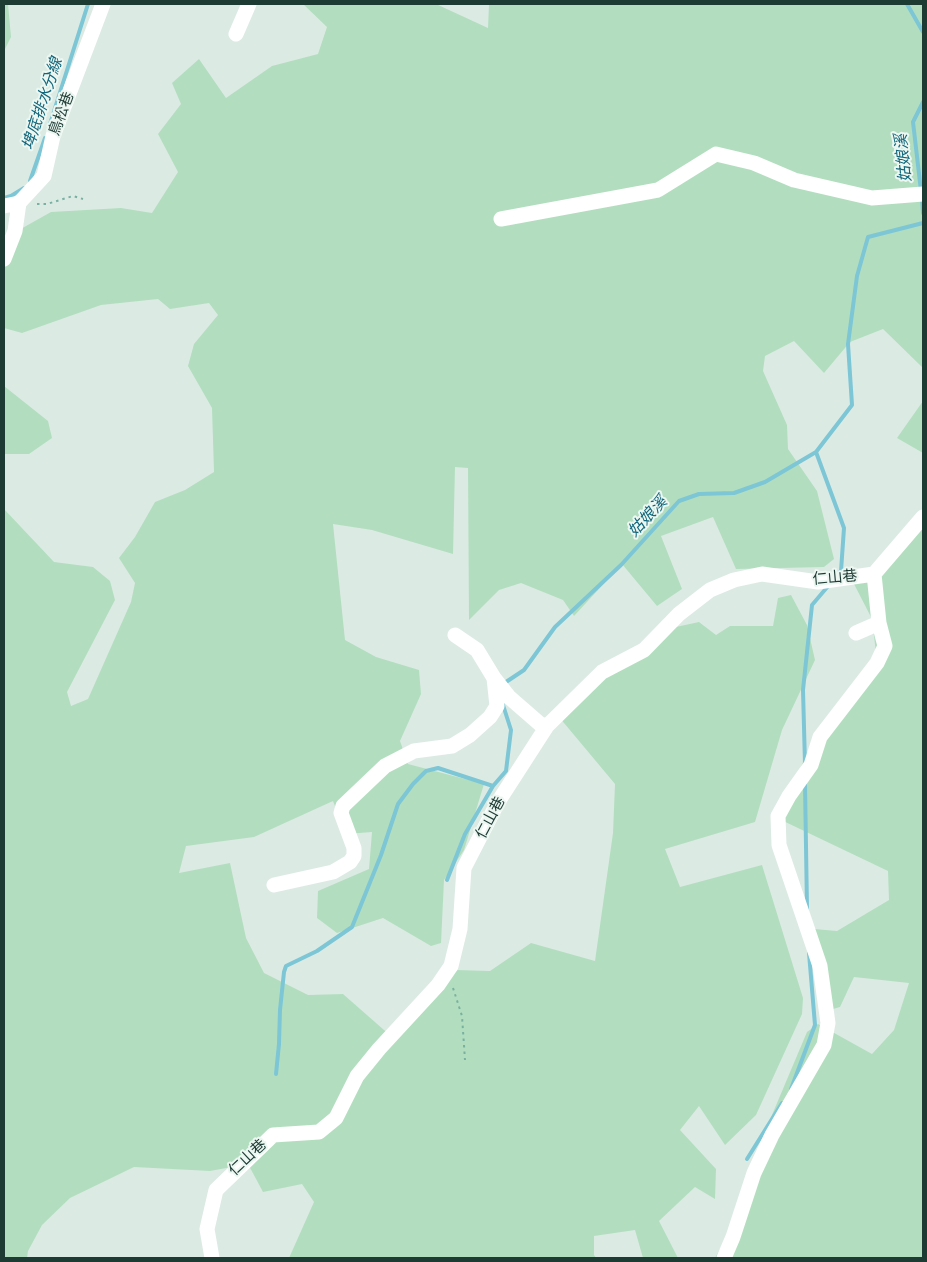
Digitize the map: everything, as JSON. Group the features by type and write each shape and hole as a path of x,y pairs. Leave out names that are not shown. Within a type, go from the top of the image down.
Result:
{"lane":[{"name":"鳥松巷","path":"19,203 44,176 53,136 103,4"},
{"path":"236,34 249,4"},
{"path":"501,219 658,190 716,154 754,163 794,180 872,198 918,195"},
{"path":"4,206 19,203 15,231 4,259"},
{"name":"仁山巷","path":"212,1258 207,1229 216,1190 273,1135 319,1132 336,1118 357,1076 448,972 460,928 464,868 498,802 548,726 602,672 644,650 680,614 710,590 734,580 762,574 818,582 874,574 923,517"},
{"path":"724,1258 754,1173 772,1135 824,1045 828,1023 820,966 779,845 778,816 789,796 811,765 820,737 877,663 885,646 879,623 874,574"},
{"path":"856,633 879,623"},
{"path":"455,635 477,650 494,678 510,697 540,724 548,726"},
{"path":"274,885 334,872 350,862 354,856 354,848 341,813 343,806 385,766 414,751 452,746 470,735 490,717 497,706 494,678"}],"path":[{"path":"19,203 48,204 73,196 83,199"},
{"path":"448,972 462,1016 465,1060"}],"green space":[{"path":"4,4 8,4 11,37 4,51"},
{"path":"303,4 436,4 488,28 489,4 922,4 923,368 883,329 850,342 824,373 794,341 765,356 763,371 787,425 788,449 817,491 834,559 824,567 736,569 713,517 661,536 682,589 657,606 622,564 574,616 563,600 521,583 499,590 469,620 468,468 455,467 453,554 372,530 333,524 345,640 376,657 419,670 421,694 400,741 408,764 484,784 464,850 444,880 441,943 431,946 383,918 337,933 317,918 318,891 369,869 372,832 346,834 333,801 254,837 186,846 179,873 230,863 246,938 264,973 308,995 343,994 392,1037 456,970 490,971 531,943 595,961 613,833 615,784 559,717 662,630 699,622 716,635 730,626 773,626 778,598 791,595 807,625 815,660 782,730 755,822 665,849 680,887 762,865 803,998 802,1014 756,1115 725,1145 699,1106 680,1130 716,1169 715,1199 695,1187 659,1221 678,1258 643,1258 635,1230 594,1236 594,1255 596,1258 289,1258 314,1202 302,1184 263,1192 248,1164 210,1171 134,1167 70,1198 42,1225 28,1251 27,1258 4,1258 4,509 54,562 93,567 110,581 115,600 67,692 71,706 88,699 131,602 135,583 119,558 135,537 155,502 185,490 214,472 212,408 188,366 194,344 218,315 209,303 170,309 158,299 101,305 22,333 4,328 4,257 10,235 51,212 121,208 152,213 178,172 158,134 181,104 172,83 199,59 226,98 272,66 318,54 327,27"},
{"path":"4,386 48,421 52,438 29,454 4,454"},
{"path":"923,401 923,453 897,438"},
{"path":"923,509 923,1258 715,1258 733,1225 769,1122 807,1032 818,1024 872,1054 894,1030 909,983 854,977 840,1007 826,1011 803,928 837,931 889,900 888,871 777,818 816,734 876,653 872,619 854,584 898,543"}],"waterway":[{"name":"埤底排水分線","path":"49,127 88,4"},
{"name":"姑娘溪","path":"907,4 923,32"},
{"name":"姑娘溪","path":"921,191 913,122 923,102"},
{"name":"埤底排水分線","path":"30,181 45,138"},
{"name":"埤底排水分線","path":"4,198 24,188"},
{"name":"姑娘溪","path":"922,198 923,213"},
{"name":"姑娘溪","path":"503,684 524,670 555,627 621,565 679,501 699,494 734,493 765,482 816,452 852,405 848,344 857,276 868,237 923,223"},
{"path":"816,452 844,528 841,571 838,574"},
{"path":"805,764 803,690 812,605 829,585"},
{"name":"姑娘溪","path":"447,880 465,834 493,786 506,771 511,730 503,705"},
{"path":"276,1074 280,1010 286,966 317,951 352,927 381,855 398,804 413,784 426,771 438,768 493,786"},
{"path":"805,783 807,909"},
{"path":"791,1089 815,1025 809,953"},
{"path":"747,1159 782,1103"}]}
